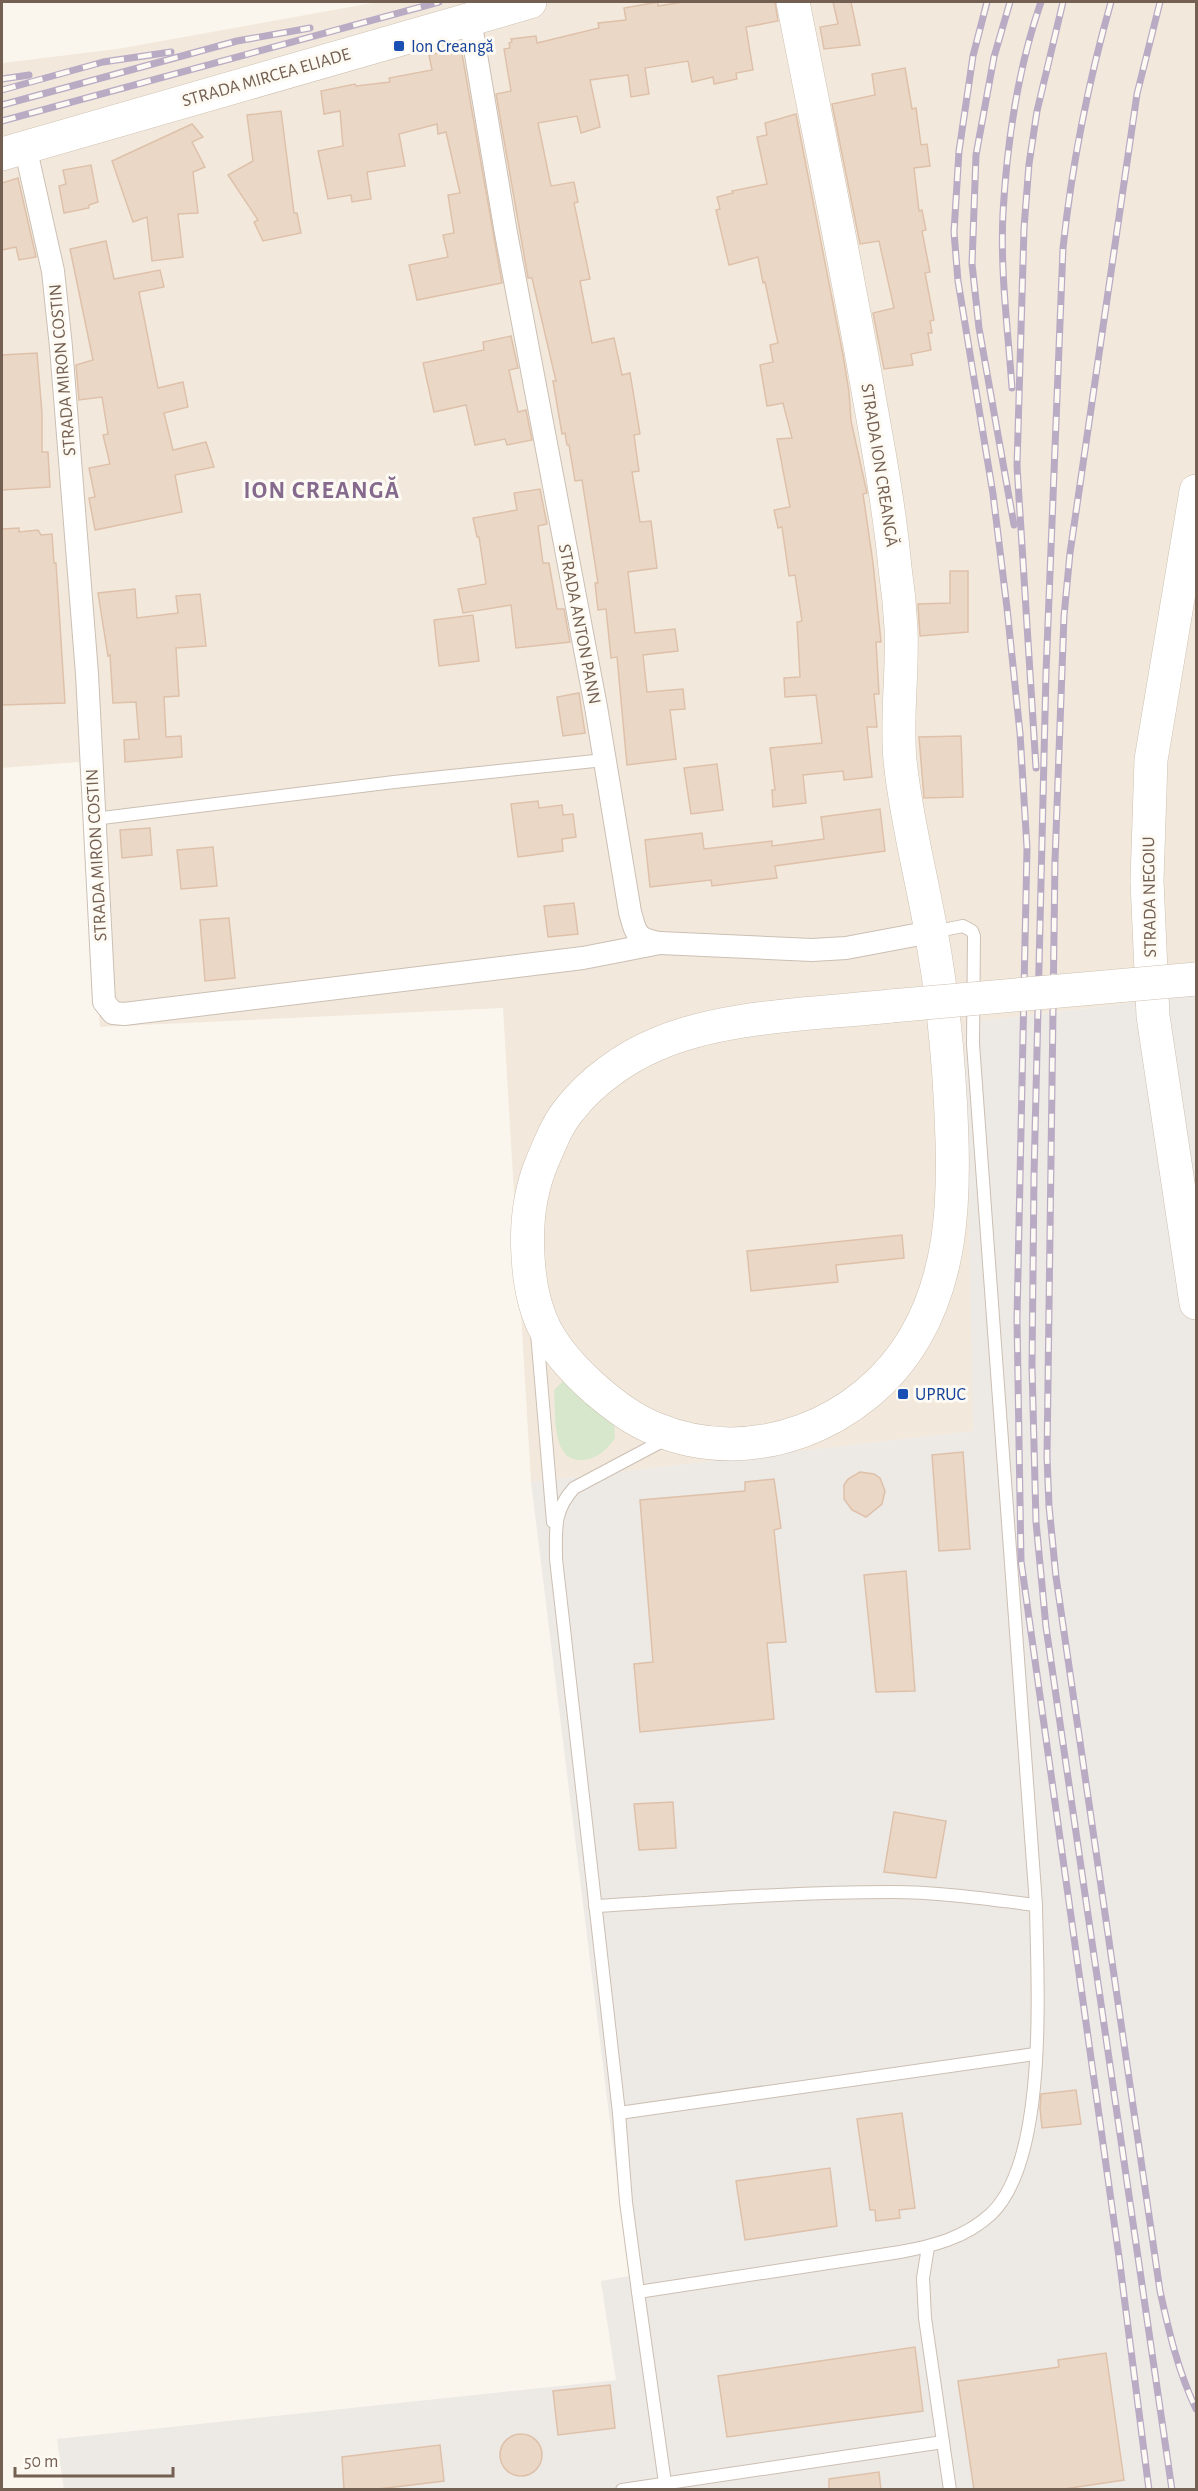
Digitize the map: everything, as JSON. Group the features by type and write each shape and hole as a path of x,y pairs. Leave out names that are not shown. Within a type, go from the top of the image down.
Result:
{"main road":[{"name":"STRADA MIRCEA ELIADE","path":"14,150 530,2"},
{"name":"STRADA ION CREANGĂ","path":"535,1312 562,1355 594,1388 629,1416 673,1436 710,1443 738,1443 791,1437 815,1427 851,1406 879,1384 899,1361 915,1337 939,1280 947,1251 952,1209 951,1118 947,1048 931,932 908,817 900,754 901,628 895,564 883,476 854,306 793,2"},
{"name":"STRADA NEGOIU","path":"1197,491 1152,750 1147,881 1154,1016 1197,1303"},
{"path":"535,1312 530,1292 527,1238 529,1213 538,1171 556,1129 569,1109 609,1071 655,1045 716,1026 891,1006 1197,979"}],"street":[{"name":"STRADA ANTON PANN","path":"470,19 508,245 636,933 644,940 660,943 812,950 846,948 931,932"},
{"name":"STRADA MIRON COSTIN","path":"14,150 53,271 87,674 104,1002 113,1013 124,1014 583,958 660,943"}],"lane":[{"path":"94,819 394,782 604,760"},
{"path":"638,2292 928,2247 970,2230 991,2214 1004,2196 1018,2167 1026,2140 1034,2096 1036,1905 1026,1741 973,1044 974,936 972,931 963,926 931,932"},
{"path":"535,1312 556,1559 619,2113 627,2202 666,2487"},
{"path":"556,1559 556,1522 564,1500 574,1488 673,1436"},
{"path":"595,1906 804,1894 892,1892 951,1895 1036,1905"},
{"path":"619,2113 1035,2054"},
{"path":"928,2247 923,2278 925,2319 950,2490"},
{"path":"622,2490 666,2487 943,2442"}],"shaded area":[{"path":"378,2 1196,2 1196,995 965,1023 974,1431 531,1482 503,1008 100,1027 79,762 2,768 2,63 117,49"},
{"path":"1196,995 1196,2489 64,2490 57,2439 616,2380 601,2281 629,2276 531,1482 973,1431 965,1023"}],"green space":[{"path":"562,1382 567,1383 614,1421 615,1438 605,1450 592,1458 581,1460 571,1458 564,1453 560,1444 557,1434 554,1390"}],"building":[{"path":"658,2 658,6 683,2 775,2 778,21 746,27 753,70 736,73 737,79 714,84 713,77 692,82 688,61 645,68 649,94 631,97 628,75 590,80 600,127 581,133 577,116 538,123 551,186 574,182 578,202 574,203 590,279 580,281 592,343 614,338 622,375 630,373 640,434 634,435 639,471 632,472 640,522 651,521 657,568 628,572 635,633 675,629 678,651 643,655 647,692 683,689 685,709 670,710 676,759 627,765 617,657 611,658 606,609 598,610 595,583 598,583 582,480 575,481 569,445 567,445 565,433 562,434 553,381 556,381 532,278 528,278 496,94 511,91 504,49 510,48 511,39 536,36 537,43 599,28 598,23 626,20 624,8"},
{"path":"833,2 851,2 860,45 824,49 820,27 838,24"},
{"path":"461,48 502,283 417,300 409,265 448,257 443,235 454,233 448,195 460,193 446,132 438,134 437,124 399,134 405,166 367,172 371,199 352,202 351,195 328,199 318,151 343,146 340,111 324,114 321,91 355,84 356,86 390,82 389,78 432,70 429,55"},
{"path":"905,68 912,109 916,108 921,145 927,144 930,166 914,168 919,211 922,210 926,230 922,231 930,272 925,273 934,320 930,321 932,333 928,333 931,350 911,354 913,365 884,369 873,313 894,308 879,241 860,244 832,104 875,95 872,74"},
{"path":"281,111 294,213 297,213 301,233 263,241 254,222 258,220 228,175 253,161 247,115"},
{"path":"796,114 843,355 851,421 867,493 863,494 881,642 876,642 879,694 874,694 877,727 867,727 872,777 844,780 843,771 803,775 806,803 773,807 772,790 775,790 770,748 822,743 816,695 785,697 784,678 800,677 797,622 802,621 795,575 789,576 782,527 778,528 774,510 790,507 777,439 792,438 783,403 767,406 760,365 773,362 770,345 778,343 758,257 729,265 716,210 720,209 717,197 733,193 732,191 767,184 757,137 767,135 765,123"},
{"path":"192,124 203,137 192,142 205,167 193,172 198,213 178,214 183,257 152,261 147,217 133,222 112,161"},
{"path":"91,165 98,202 89,205 89,208 64,213 59,186 66,184 63,170"},
{"path":"18,178 36,257 19,260 16,247 2,250 2,183"},
{"path":"106,241 114,279 160,270 164,287 139,292 158,388 183,382 188,407 164,413 173,450 206,442 214,467 175,475 182,512 95,530 89,498 95,497 89,468 110,464 103,435 108,434 102,397 79,400 76,365 93,360 70,249"},
{"path":"511,336 518,368 509,370 518,412 526,410 532,440 507,445 505,439 475,445 466,405 434,412 423,363 484,350 483,342"},
{"path":"37,353 42,413 42,452 48,452 50,487 2,490 2,355"},
{"path":"540,489 547,524 538,526 543,563 549,563 557,609 564,609 570,642 516,648 511,605 463,613 458,589 486,584 479,537 477,537 473,518 517,510 514,493"},
{"path":"19,528 19,532 38,530 41,535 52,534 65,703 2,705 2,529"},
{"path":"950,571 968,571 968,632 920,636 918,604 950,603"},
{"path":"135,589 137,618 178,613 176,596 200,594 206,646 176,648 179,696 164,697 166,737 181,736 182,757 125,762 124,740 139,739 136,702 113,703 110,655 108,656 98,593"},
{"path":"473,615 479,661 439,666 434,620"},
{"path":"579,693 585,733 563,736 557,697"},
{"path":"961,736 963,797 924,798 919,737"},
{"path":"717,764 723,810 691,814 684,768"},
{"path":"538,801 539,808 562,805 563,815 573,814 576,837 562,839 563,851 518,857 511,804"},
{"path":"880,809 885,851 775,866 777,878 712,886 711,880 650,887 645,840 702,833 704,849 772,841 772,846 824,839 821,817"},
{"path":"150,828 152,855 122,858 120,830"},
{"path":"213,847 217,886 181,889 177,850"},
{"path":"574,903 578,934 548,937 544,906"},
{"path":"229,918 235,978 205,981 200,920"},
{"path":"902,1235 904,1258 836,1265 838,1282 751,1291 747,1251"},
{"path":"963,1452 970,1549 939,1551 932,1455"},
{"path":"860,1472 874,1474 880,1478 885,1491 882,1504 866,1517 852,1510 844,1499 844,1485 848,1479"},
{"path":"774,1479 781,1528 774,1530 786,1642 767,1643 774,1719 640,1732 634,1664 653,1662 640,1500 745,1491 745,1482"},
{"path":"906,1571 915,1691 876,1692 864,1575"},
{"path":"673,1802 676,1848 639,1850 634,1804"},
{"path":"894,1812 946,1821 936,1878 884,1872"},
{"path":"1076,2090 1081,2124 1042,2128 1041,2094"},
{"path":"902,2113 915,2208 899,2210 900,2218 876,2221 875,2210 870,2210 857,2119"},
{"path":"830,2168 837,2226 745,2240 736,2181"},
{"path":"915,2347 923,2411 727,2437 718,2376"},
{"path":"1106,2353 1124,2480 1057,2490 974,2490 958,2381 1059,2367 1058,2360"},
{"path":"610,2385 615,2428 558,2435 553,2391"},
{"path":"521,2434 536,2440 542,2455 536,2470 521,2476 506,2470 500,2455 506,2440"},
{"path":"440,2445 444,2481 370,2490 344,2490 342,2457"},
{"path":"879,2472 881,2490 829,2490 829,2479"}],"railway":[{"path":"2,121 439,2"},
{"path":"987,2 973,56 959,151 954,232 958,281 993,494 1007,608 1020,733 1027,848 1017,1319 1021,1561 1119,2257 1149,2490"},
{"path":"1010,2 994,57 976,155 972,264 979,328 1014,525"},
{"path":"1012,388 1005,300 1003,213 1015,106 1026,53 1041,2"},
{"path":"1036,768 1017,466 1024,228 1029,164 1037,111 1063,2"},
{"path":"1111,2 1082,124 1063,248 1046,673 1034,1176 1032,1367 1036,1522 1046,1627 1172,2490"},
{"path":"1160,2 1137,94 1070,553 1064,616 1055,861 1047,1457 1056,1577 1160,2291 1179,2366 1196,2409"},
{"path":"2,105 237,41 310,28"},
{"path":"2,90 103,62 171,52"},
{"path":"2,79 29,75"}],"place":[{"name":"Ion Creangă","path":"399,46"},
{"name":"UPRUC","path":"903,1394"}],"district":[{"name":"ION CREANGĂ","path":"322,490"}]}
